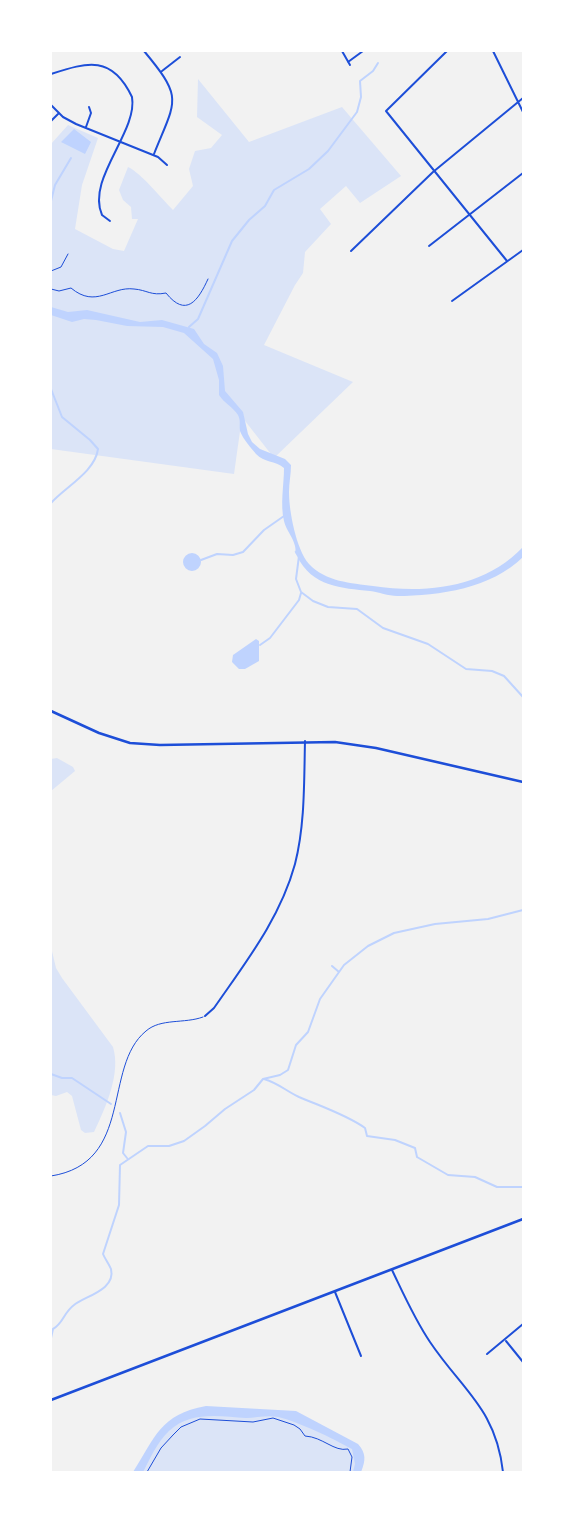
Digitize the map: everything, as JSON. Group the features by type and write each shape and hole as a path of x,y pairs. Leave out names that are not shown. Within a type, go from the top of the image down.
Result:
{"street":[{"path":"144,51 171,87 173,103 154,155"},
{"path":"342,51 349,63 363,51"},
{"path":"447,51 386,111 507,261"},
{"path":"493,51 523,112"},
{"path":"161,72 180,57"},
{"path":"51,74 86,63 99,64 114,72 129,92 133,103 98,196 102,215 110,221"},
{"path":"351,251 435,169 523,98"},
{"path":"51,105 58,113 85,128 154,155 167,164"},
{"path":"85,128 91,113 89,107"},
{"path":"51,121 58,113"},
{"path":"429,246 523,173"},
{"path":"452,302 523,250"},
{"path":"51,711 109,737 137,744 305,741 367,746 523,782"},
{"path":"205,1016 214,1009 268,929 293,872 302,819 305,741"},
{"path":"51,1400 523,1219"},
{"path":"392,1269 425,1334 488,1417 503,1472"},
{"path":"335,1292 361,1356"},
{"path":"487,1354 523,1324"},
{"path":"505,1339 523,1362"}],"lane":[{"path":"51,1176 72,1171 96,1150 111,1123 128,1056 140,1036 158,1024 189,1022 205,1016"}],"path":[{"path":"51,271 61,267 68,254"},
{"path":"51,289 59,291 71,288 80,295 94,298 132,288 151,295 166,293 173,302 184,306 194,301 208,279"},
{"path":"147,1472 166,1441 181,1427 194,1421 216,1419 253,1422 273,1418 294,1425 305,1436 318,1437 337,1449 348,1449 352,1457 350,1472"}],"shaded area":[{"path":"198,79 249,142 342,107 401,176 360,203 346,186 320,209 331,224 305,252 303,273 264,345 353,382 274,458 242,417 234,474 51,449 51,144 68,125 98,138 82,185 75,229 113,249 124,251 138,219 132,219 131,207 123,200 119,190 128,167 145,180 173,210 193,186 189,169 195,151 211,148 222,135 197,117"},
{"path":"57,758 75,771 51,791 51,759"},
{"path":"51,947 56,968 62,978 113,1047 114,1079 94,1132 85,1133 81,1130 72,1096 67,1092 51,1095"},
{"path":"185,1415 293,1416 352,1445 361,1455 357,1472 140,1472 152,1447"}],"water":[{"path":"74,129 91,142 85,154 61,142"},
{"path":"51,307 68,312 87,310 140,322 162,320 194,329 204,344 217,353 223,366 225,391 243,412 252,442 260,449 285,459 291,465 289,500 297,540 309,564 323,575 339,581 373,586 433,588 453,585 491,572 523,547 523,557 510,568 481,583 447,592 413,596 394,596 339,587 319,580 303,566 285,524 282,508 284,468 259,457 245,440 240,431 238,415 219,395 219,380 213,359 184,333 163,327 127,326 96,320 72,322 51,315"},
{"path":"192,553 198,556 201,562 198,568 192,571 186,568 183,562 186,556"},
{"path":"256,639 259,641 259,661 245,669 239,669 232,662 233,655"},
{"path":"206,1406 296,1411 358,1444 364,1457 361,1472 353,1472 355,1464 352,1449 296,1423 274,1416 205,1416 186,1420 169,1431 143,1472 133,1472 168,1421"}],"waterway":[{"path":"189,327 198,319 232,241 265,206 274,190 309,169 328,151 357,112 361,97 360,81 373,71 378,63"},
{"path":"51,201 55,185 71,158"},
{"path":"51,389 62,417 98,449 86,472 51,503"},
{"path":"201,560 217,554 233,555 243,552 264,530 284,516"},
{"path":"299,556 296,579 301,592 313,601 328,607 357,609 383,628 428,644 466,669 492,671 504,676 523,697"},
{"path":"260,645 270,638 299,600 301,593"},
{"path":"51,1338 53,1329 71,1308 99,1292 109,1282 111,1269 103,1254 119,1205 120,1165 148,1146 169,1146 184,1141 254,1090 263,1079 288,1070 296,1045 308,1032 320,999 344,965 368,946 394,933 435,924 488,919 523,910"},
{"path":"332,966 339,972"},
{"path":"51,1074 72,1078 111,1104"},
{"path":"264,1079 350,1119 365,1128 367,1136 395,1140 415,1148 417,1157 448,1175 475,1177 497,1187 523,1187"},
{"path":"120,1113 126,1132 123,1153 127,1158"}]}
